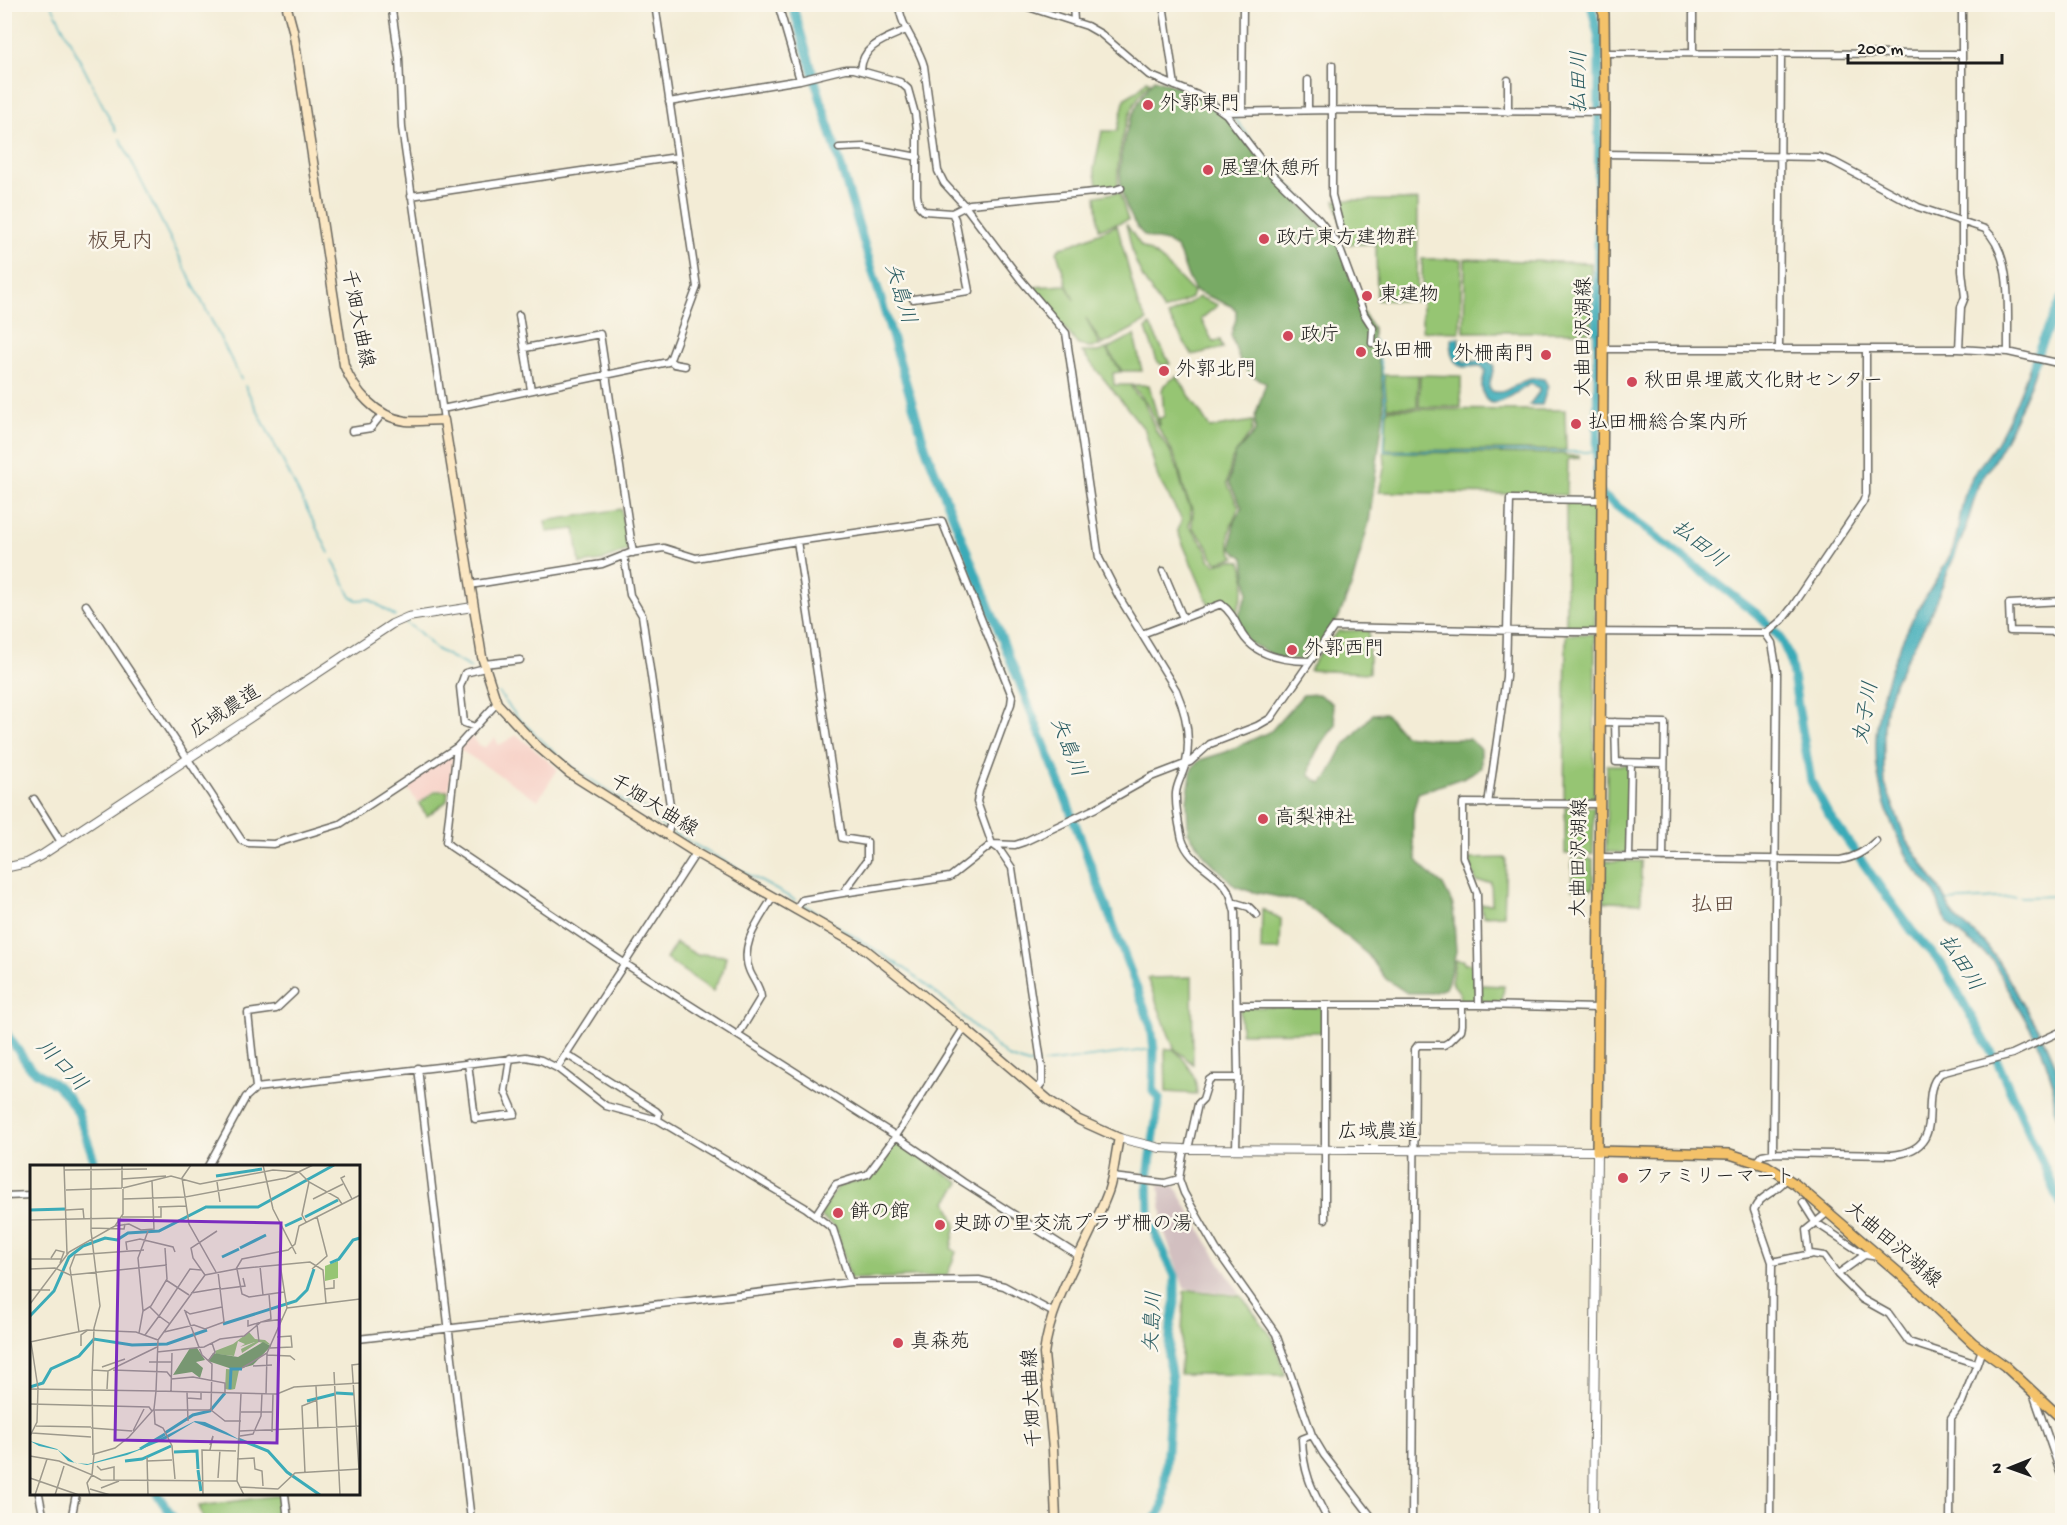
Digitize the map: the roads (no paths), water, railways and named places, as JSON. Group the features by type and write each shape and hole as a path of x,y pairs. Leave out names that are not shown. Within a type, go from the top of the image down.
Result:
{"main road":[{"name":"千畑大曲線","path":"286,4 293,30 344,365 356,390 383,413 406,421 444,420 482,667 496,703 536,745 569,773 696,853 865,949 1061,1110 1119,1138 1108,1192 1054,1313 1046,1341 1044,1354 1053,1449 1056,1521"},
{"name":"大曲田沢湖線","path":"1600,4 1604,14 1605,112 1597,1151 1730,1154 1757,1161 1786,1179 1817,1204 1868,1252 1879,1257 1982,1349 2032,1390 2062,1419"}],"street":[{"path":"391,4 399,58 402,128 444,420"},
{"path":"655,4 697,287 669,360"},
{"path":"778,4 800,80"},
{"path":"899,4 906,30 920,52 924,66 938,171 944,183 1066,333 1099,558 1182,703 1188,735 1186,763 1176,791 1176,806 1183,841 1194,860 1225,887 1235,912 1238,1078 1236,1148"},
{"path":"1019,4 1074,21 1101,34 1149,75 1202,98 1224,112 1271,173 1319,220 1338,244 1364,314 1373,328 1372,343"},
{"path":"1073,4 1074,21"},
{"path":"1163,4 1175,86"},
{"path":"1242,111 1243,4"},
{"path":"1693,4 1693,52"},
{"path":"1959,349 1961,306 1965,297 1962,272 1962,4"},
{"path":"861,70 869,48 906,30"},
{"path":"1605,53 1962,54"},
{"path":"1779,348 1781,53"},
{"path":"1332,65 1332,195 1344,241"},
{"path":"669,102 800,80 845,69 861,70 900,82 908,88 917,130 919,206 924,211 952,213 970,204 1121,188"},
{"path":"1308,80 1308,110"},
{"path":"1508,80 1508,112"},
{"path":"1224,112 1308,110 1605,112"},
{"path":"839,148 864,147 918,157"},
{"path":"1604,154 1780,156 1827,159 1918,207 1984,229 1992,235 2002,254 2006,276 2010,352"},
{"path":"411,196 677,157"},
{"path":"913,299 969,291 952,213"},
{"path":"519,315 531,390"},
{"path":"525,348 600,334 633,553"},
{"path":"1603,349 1959,349 2010,352 2061,363"},
{"path":"795,910 802,900 950,878 992,844 1020,844 1096,808 1151,777 1190,762 1210,744 1257,726 1271,718 1334,627 1766,633 1783,619 1793,606 1863,502 1866,494 1866,349"},
{"path":"442,408 669,360"},
{"path":"669,360 674,364 686,366"},
{"path":"352,431 371,428 383,413"},
{"path":"1488,804 1506,676 1510,499 1603,497"},
{"path":"470,585 602,564 624,555 664,548 696,558 942,521 1012,696 977,798 992,844 999,849 1012,868 1042,1068 1042,1083 1036,1090"},
{"path":"797,541 842,838 867,842 867,860 843,893"},
{"path":"624,555 630,595 642,615 672,819 667,835"},
{"path":"1163,570 1183,618"},
{"path":"2062,601 2009,604 2010,631 2062,632"},
{"path":"1142,634 1221,604 1232,615 1244,638 1260,652 1297,661 1310,661"},
{"path":"86,605 242,841 248,843 274,844 340,824 457,747 496,703"},
{"name":"広域農道","path":"4,868 27,863 61,842 392,624 408,617 473,607"},
{"path":"1766,633 1772,643 1777,672 1773,1153"},
{"path":"475,727 464,723 460,687 465,673 482,667 520,660"},
{"path":"1601,722 1665,723 1663,858"},
{"path":"1615,722 1616,762 1664,763"},
{"path":"457,747 446,842 450,846 624,963 896,1136 1079,1256"},
{"path":"1629,857 1631,763"},
{"path":"34,799 61,842"},
{"path":"1479,1005 1477,893 1463,857 1463,803 1600,804"},
{"path":"1599,857 1850,859 1865,851 1876,841"},
{"path":"557,1068 696,853"},
{"path":"738,1035 761,1001 760,989 748,967 749,939 773,897"},
{"path":"1232,902 1249,907 1257,915"},
{"path":"256,1088 248,1013 276,1009 294,992"},
{"path":"1237,1005 1479,1005 1598,1008"},
{"path":"1325,1005 1325,1219"},
{"path":"1412,1521 1415,1049 1418,1045 1444,1045 1449,1042 1461,1030 1462,1006"},
{"path":"815,1216 836,1184 868,1174 896,1136 964,1028"},
{"path":"1757,1161 1762,1155 1773,1153 1907,1154 1915,1149 1925,1137 1933,1083 1941,1073 2012,1054 2060,1033"},
{"path":"566,1054 656,1111 659,1114 658,1120"},
{"path":"209,1165 246,1097 256,1088 526,1056 557,1068 606,1106 658,1120 806,1208 833,1229 850,1282"},
{"path":"468,1063 475,1119 515,1114 506,1091 510,1058"},
{"path":"418,1068 471,1521"},
{"path":"1238,1078 1209,1080 1203,1099 1198,1104 1179,1179 1184,1193 1216,1249 1276,1334 1312,1435 1324,1455 1374,1521"},
{"name":"広域農道","path":"1119,1138 1160,1148 1186,1149 1597,1151"},
{"path":"1593,1521 1597,1151"},
{"path":"1112,1177 1165,1183 1179,1179"},
{"path":"1770,1521 1772,1262 1754,1210 1759,1200 1781,1187 1786,1179"},
{"path":"4,1196 30,1195"},
{"path":"1803,1203 1815,1222 1868,1252 1838,1274"},
{"path":"1807,1211 1817,1204"},
{"path":"1809,1255 1806,1230 1827,1213"},
{"path":"1831,1233 1840,1224"},
{"path":"1772,1262 1809,1255 1824,1256 1862,1299 1889,1314 1909,1342 1977,1364"},
{"path":"360,1339 850,1282 979,1280 1004,1286 1054,1313"},
{"path":"1950,1521 1951,1418 1962,1402 1982,1349"},
{"path":"2032,1390 2062,1477"},
{"path":"1312,1435 1302,1439 1305,1466 1308,1482 1328,1521"},
{"path":"39,1495 44,1521"},
{"path":"71,1521 76,1495"},
{"path":"285,1495 288,1521"}],"water":[{"path":"1459,337 1459,352 1463,361 1483,360 1494,366 1489,388 1492,391 1504,391 1535,378 1544,379 1548,386 1542,405 1529,405 1539,392 1539,388 1531,384 1496,403 1485,398 1482,384 1485,370 1481,366 1463,367 1453,359 1452,338"},
{"path":"2034,353 2041,355 2030,385 2006,439 1979,483 1966,528 1929,618 1895,681 1886,708 1884,764 1885,784 1906,839 1958,920 1983,941 1997,959 2047,1045 2056,1066 2062,1108 2062,1128 2054,1109 2053,1084 2041,1048 1992,960 1947,922 1933,890 1912,865 1896,833 1884,803 1878,774 1876,745 1878,716 1896,656 1910,624 1949,557 1969,482 1992,450 2007,423"}],"waterway":[{"path":"51,4 116,131"},
{"name":"矢島川","path":"792,4 926,449 1064,794 1151,1026 1154,1049 1153,1091 1159,1099 1148,1177 1149,1215 1175,1276 1175,1304 1168,1356 1172,1381 1163,1507 1155,1520"},
{"name":"払田川","path":"1591,4 1599,39 1597,491 1757,614 1780,637 1790,659 1811,781 1827,812 1883,891 1912,931 1941,963 1994,1057"},
{"path":"1230,113 1277,173 1325,221 1345,255"},
{"path":"120,139 241,379"},
{"name":"丸子川","path":"2034,365 2040,346 2062,299"},
{"path":"1375,340 1382,369 1386,408 1384,451 1598,452"},
{"path":"245,386 329,553"},
{"path":"333,560 351,597 357,600 369,599 395,616"},
{"path":"406,623 436,649 471,668"},
{"path":"478,672 482,675 489,694"},
{"path":"499,693 518,718 565,762 623,801 649,810 657,822 666,829"},
{"path":"673,833 795,900"},
{"path":"2020,897 2062,896"},
{"path":"1947,901 2015,897"},
{"path":"804,905 907,970 1008,1057 1028,1064 1038,1063"},
{"name":"川口川","path":"4,1030 30,1068 56,1085 67,1096 78,1113 96,1165"},
{"path":"1043,1063 1154,1049"},
{"name":"払田川","path":"1997,1061 2062,1206"},
{"name":"川口川","path":"158,1495 175,1520"}],"place":[{"name":"外郭東門","path":"1148,105"},
{"name":"展望休憩所","path":"1208,170"},
{"name":"政庁東方建物群","path":"1264,239"},
{"name":"東建物","path":"1367,296"},
{"name":"政庁","path":"1288,336"},
{"name":"払田柵","path":"1361,352"},
{"name":"外柵南門","path":"1546,355"},
{"name":"外郭北門","path":"1164,371"},
{"name":"秋田県埋蔵文化財センター","path":"1632,382"},
{"name":"払田柵総合案内所","path":"1576,424"},
{"name":"外郭西門","path":"1292,650"},
{"name":"高梨神社","path":"1263,819"},
{"name":"ファミリーマート","path":"1623,1178"},
{"name":"餅の館","path":"838,1213"},
{"name":"史跡の里交流プラザ柵の湯","path":"940,1225"},
{"name":"真森苑","path":"898,1343"}],"district":[{"name":"板見内","path":"120,243"},
{"name":"払田","path":"1713,907"}]}
